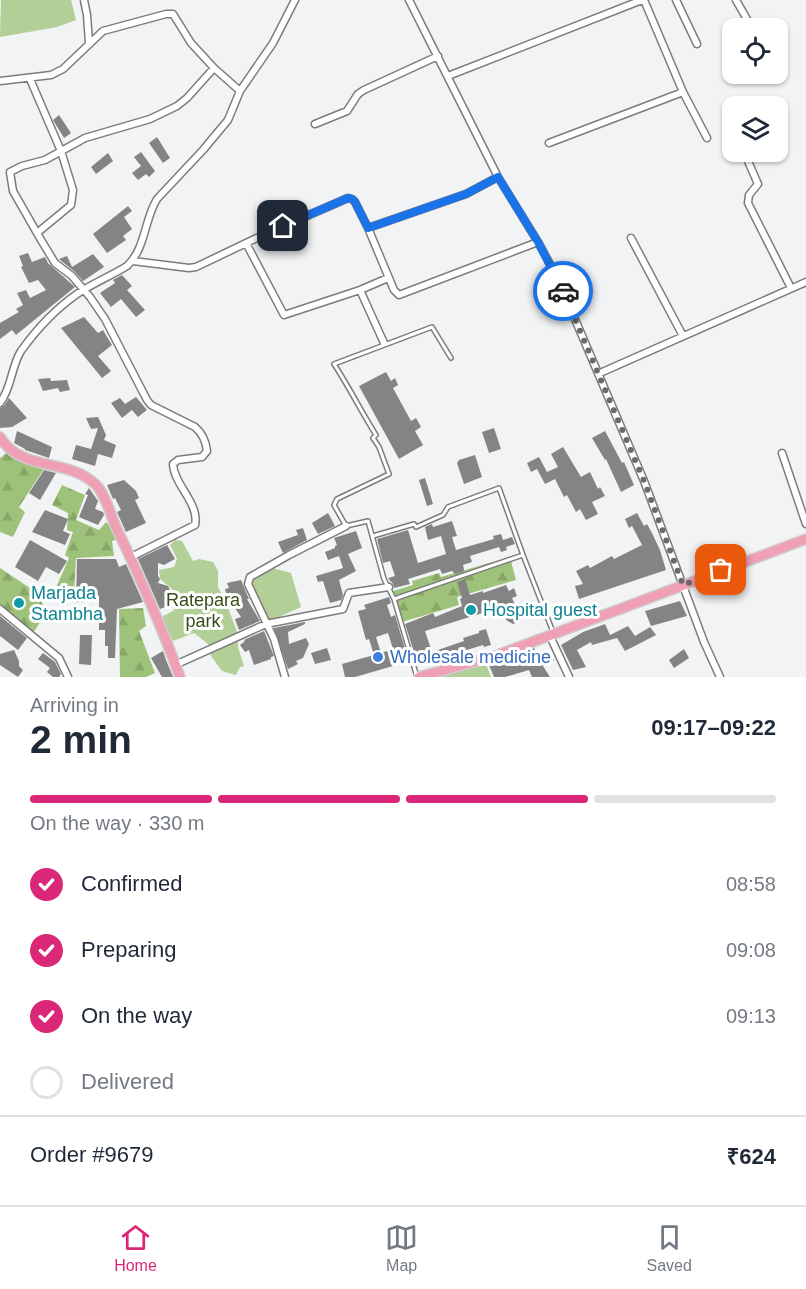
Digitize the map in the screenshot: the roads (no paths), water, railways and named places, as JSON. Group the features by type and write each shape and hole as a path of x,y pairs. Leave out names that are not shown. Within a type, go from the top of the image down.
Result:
{"main road":[{"path":"0,437 15,454 29,460 76,471 97,485 151,600 180,677"},
{"path":"418,677 495,656 806,539"}],"street":[{"path":"84,0 89,44"},
{"path":"0,403 7,391 14,365 22,350 56,312 85,290 133,261 146,234 157,199 228,120 240,91 273,43 295,0"},
{"path":"409,0 498,177 557,277 600,373 720,677"},
{"path":"448,76 643,0 683,92 707,138"},
{"path":"676,0 697,44"},
{"path":"736,0 746,18"},
{"path":"0,81 51,75 63,69 103,31 173,14 191,43 240,91"},
{"path":"315,124 347,111 358,94 364,90 438,56"},
{"path":"131,556 195,525 195,513 174,473 173,464 178,460 202,457 207,450 206,446 200,432 195,427 151,405 147,400 110,329 85,290 55,263 13,191 10,172 45,160 85,138 150,119 177,106 188,98 214,68"},
{"path":"30,79 61,151 73,190 71,205 37,233"},
{"path":"549,143 683,92"},
{"path":"748,162 758,184 749,195 748,203 791,288"},
{"path":"368,228 466,194 498,177"},
{"path":"133,261 189,268 348,198 355,202 396,293 404,295 467,268 538,242"},
{"path":"631,238 683,336"},
{"path":"246,243 284,315 360,290 388,278"},
{"path":"600,373 806,282"},
{"path":"360,290 384,344"},
{"path":"782,453 806,524"},
{"path":"285,677 274,639 248,584 250,577 346,526"},
{"path":"175,665 266,624 343,609 349,593 388,587"},
{"path":"0,609 60,658 68,677"},
{"path":"552,635 569,677"}],"lane":[{"path":"418,677 394,598 384,579 368,521 346,526 334,505 337,499 389,474 379,447 373,438 376,435 334,364 432,327 451,358"},
{"path":"373,536 414,524 416,527 443,515 448,507 499,488 552,635"},
{"path":"394,598 523,555"}],"place":[{"name":"Marjada Stambha","path":"19,603"},
{"name":"Hospital guest","path":"471,610"},
{"name":"Wholesale medicine","path":"378,657"}],"park label":[{"name":"Ratepara park","path":"203,610"}]}
